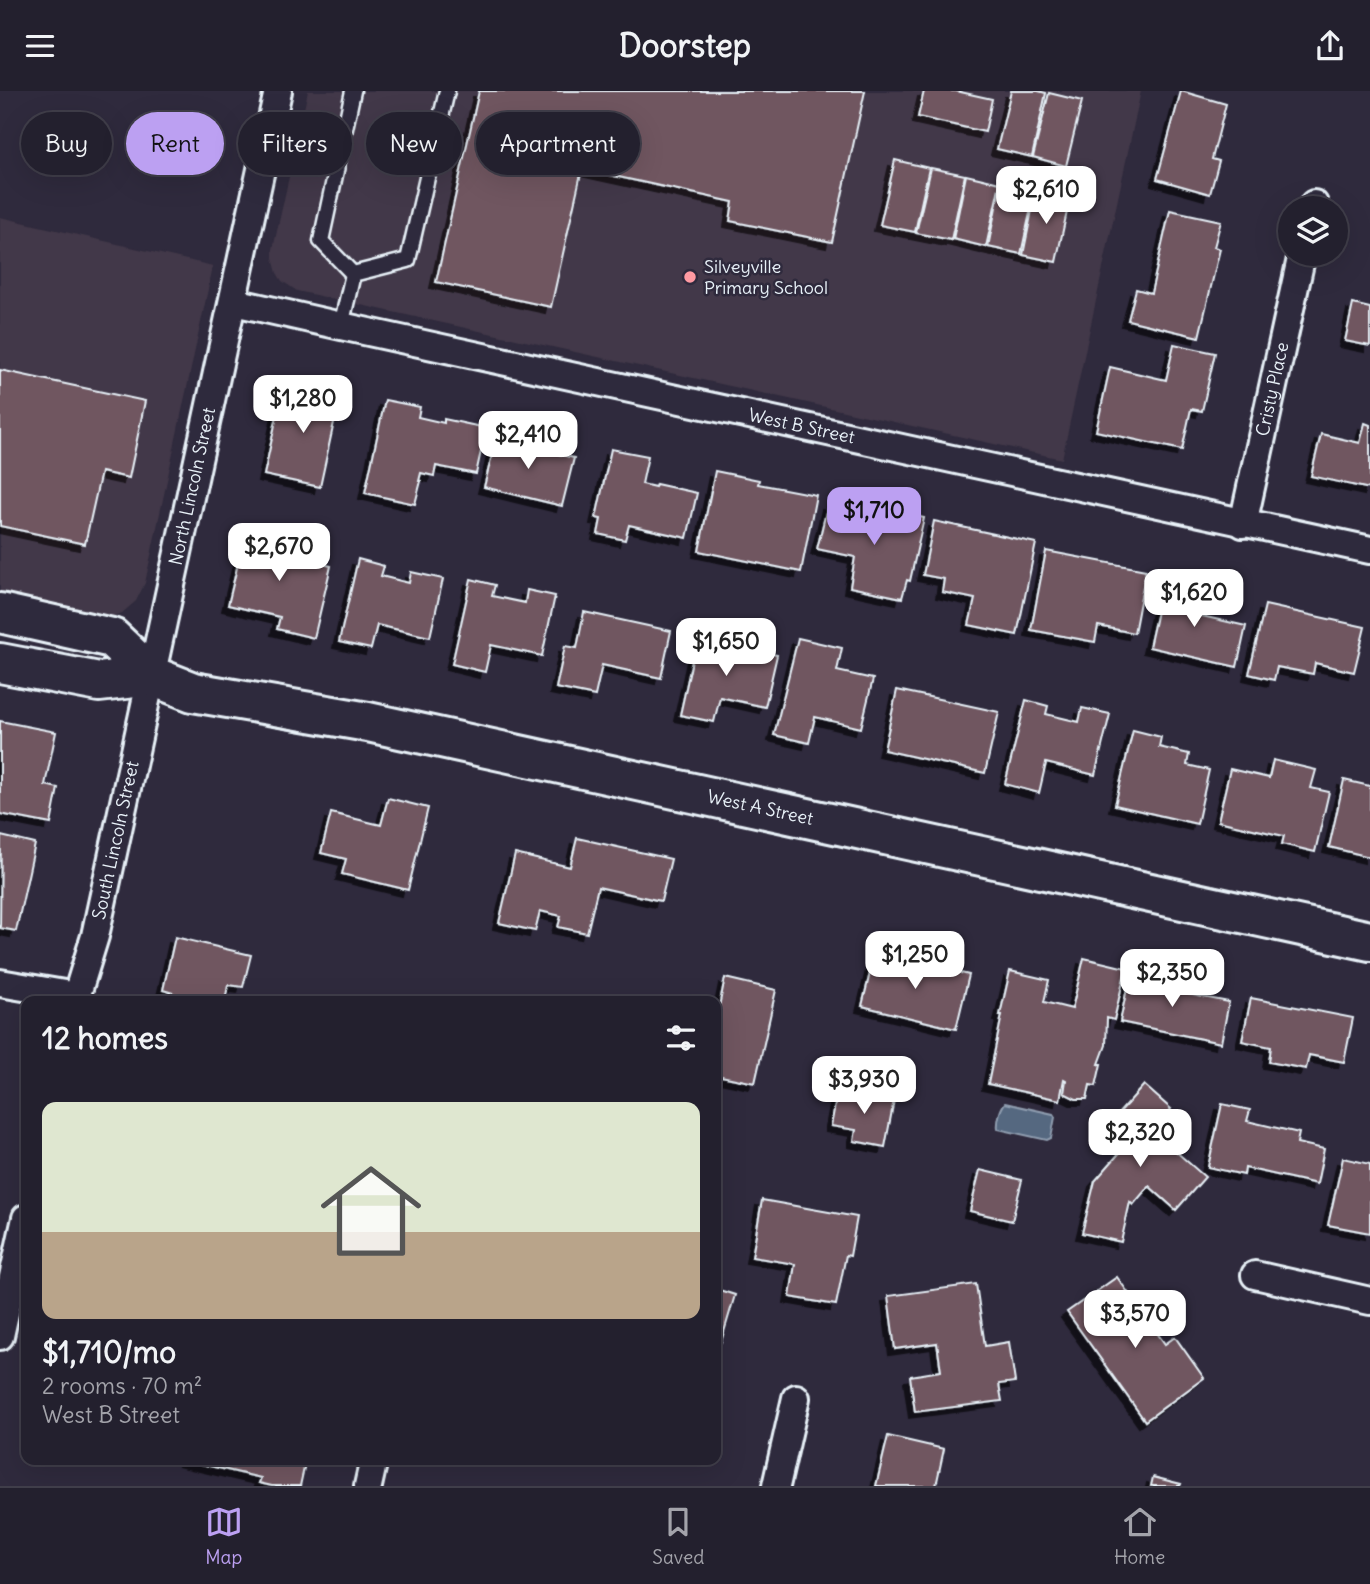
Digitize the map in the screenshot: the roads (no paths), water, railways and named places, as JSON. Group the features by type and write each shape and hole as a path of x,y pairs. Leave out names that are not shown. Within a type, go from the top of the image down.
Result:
{"main road":[{"name":"West A Street","path":"0,613 112,638 152,676 192,692 368,722 1370,941"},
{"name":"West A Street","path":"0,663 99,682 152,676"}],"street":[{"name":"North Lincoln Street","path":"152,676 278,91"},
{"name":"Cristy Place","path":"1243,524 1299,266"},
{"name":"West B Street","path":"234,302 1370,550"},
{"name":"South Lincoln Street","path":"76,996 95,936 152,676"},
{"path":"0,983 65,996"},
{"path":"0,1336 21,1242"},
{"path":"1255,1275 1370,1301"},
{"path":"776,1486 796,1398"},
{"path":"368,1486 373,1465"}],"lane":[{"path":"353,91 321,241 353,274"},
{"path":"353,274 408,260 447,91"},
{"path":"341,327 353,274"}],"water":[{"path":"1005,1103 1053,1114 1055,1117 1051,1138 1047,1140 998,1129 999,1115"}],"place":[{"name":"Silveyville Primary School","path":"690,277"}]}
